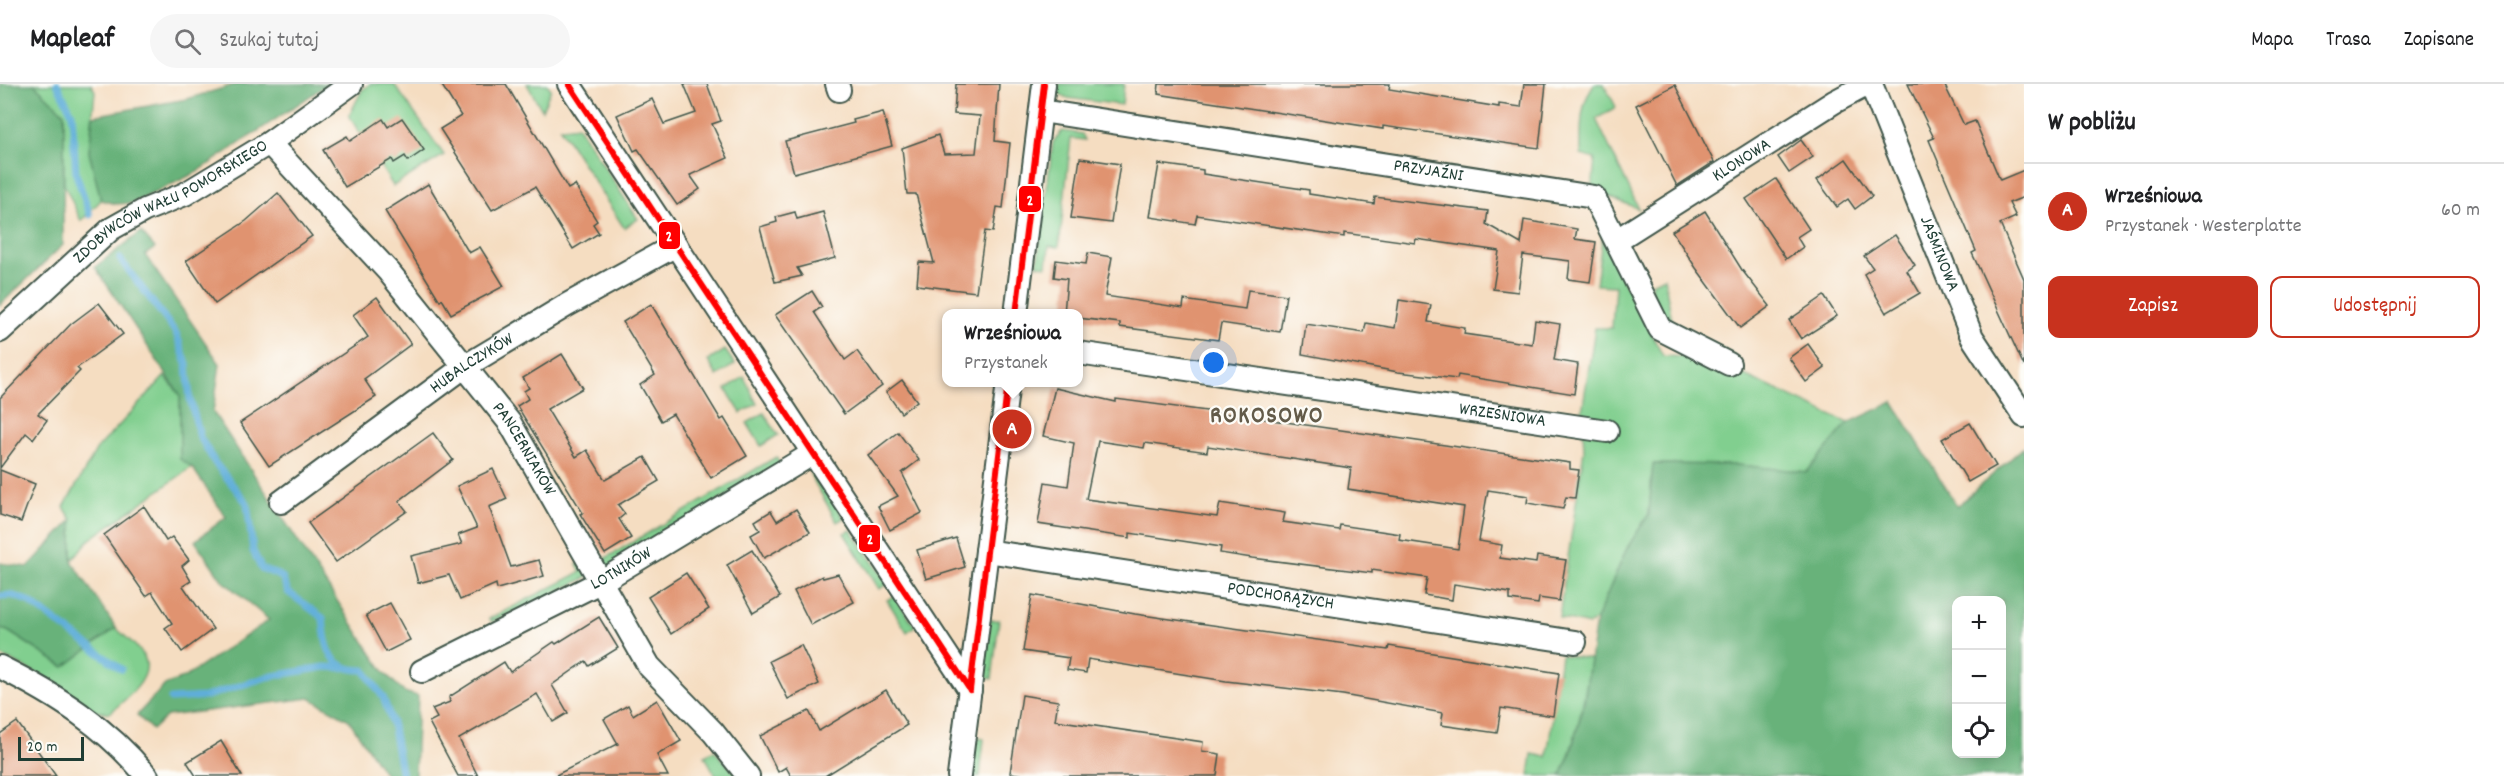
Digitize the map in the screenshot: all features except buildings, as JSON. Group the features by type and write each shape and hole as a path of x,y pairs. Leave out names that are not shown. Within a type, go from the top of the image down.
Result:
{"street":[{"name":"ZDOBYWCÓW WAŁU POMORSKIEGO","path":"0,331 111,229 146,210 185,194 269,144 351,84"},
{"path":"569,84 970,690"},
{"path":"1017,309 1044,84"},
{"name":"KLONOWA","path":"1617,240 1834,102 1870,84"},
{"name":"JAŚMINOWA","path":"1870,84 1972,337 2024,416"},
{"name":"PRZYJAŹNI","path":"1041,111 1594,197 1660,329 1729,364"},
{"name":"PANCERNIAKÓW","path":"269,144 389,272 510,423 650,666 713,732 748,776"},
{"name":"HUBALCZYKÓW","path":"281,502 464,367 567,305 676,245"},
{"name":"WRZEŚNIOWA","path":"1083,354 1607,430"},
{"path":"959,776 1007,387"},
{"name":"LOTNIKÓW","path":"422,671 602,581 812,454"},
{"name":"PODCHORĄŻYCH","path":"987,551 1575,642"},
{"path":"0,667 41,687 108,733 147,776"}],"green space":[{"path":"0,84 34,84 64,113 63,245 0,305"},
{"path":"34,84 91,84 95,91 89,152 101,200 81,221 64,184 64,113"},
{"path":"237,84 328,84 197,172 133,203 116,204 101,200 89,152 93,116 187,99"},
{"path":"370,84 394,84 444,155 393,186 349,116 362,90"},
{"path":"527,84 547,84 551,89 542,110"},
{"path":"1059,84 1124,84 1122,105 1067,98 1058,93"},
{"path":"1594,84 1604,84 1616,107 1596,119 1639,209 1592,190 1595,159 1581,155 1581,136 1583,109"},
{"path":"578,126 638,219 624,228 560,128"},
{"path":"1062,131 1082,134 1085,140 1071,138 1059,247 1049,246 1047,266 1037,265 1053,142"},
{"path":"141,232 155,248 145,255 220,364 213,412 384,672 404,692 418,696 415,776 386,776 349,720 310,698 167,716 152,730 137,715 165,685 185,677 269,620 222,580 195,541 226,517 192,467 180,459 180,395 95,267"},
{"path":"1602,239 1663,356 1689,357 1706,340 1737,357 1740,373 1848,423 1807,472 1738,465 1653,464 1649,514 1627,548 1596,620 1589,625 1559,618 1584,450 1582,412 1595,328 1612,328 1615,286 1596,285"},
{"path":"1664,277 1672,321 1699,336 1689,344 1657,310 1651,292 1651,283"},
{"path":"725,350 735,364 717,376 708,361"},
{"path":"165,376 180,395 180,458 192,467 89,540 72,561 72,520 64,507 97,449"},
{"path":"744,377 757,404 741,413 726,389"},
{"path":"1893,402 1957,506 2024,447 2024,776 1561,776 1571,752 1584,703 1596,620 1627,548 1649,514 1653,464 1738,465 1807,472 1848,423"},
{"path":"764,413 778,435 761,446 747,423"},
{"path":"776,457 780,464 610,566 603,564 604,559"},
{"path":"810,474 819,478 844,518 837,522"},
{"path":"72,520 72,561 116,628 64,667 8,631 0,629 0,563 28,567"},
{"path":"851,530 888,584 879,589 844,533"},
{"path":"583,563 588,577 492,622 489,619 581,572 577,564"},
{"path":"894,596 915,626 907,632 887,600"},
{"path":"990,620 999,620 992,679 984,673"},
{"path":"116,628 143,655 146,672 130,695 110,713 93,711 52,681 0,655 0,629 8,631 64,667"},
{"path":"1561,655 1590,659 1576,733 1561,776 1529,776 1532,754 1547,757"},
{"path":"979,738 984,739 980,776 972,776 975,742"},
{"path":"714,750 738,776 716,776 705,756"}],"waterway":[{"path":"57,84 72,113 76,174 90,215"},
{"path":"120,259 176,333 187,364 190,399 200,437 215,463 247,503 253,551 261,568 282,577 288,592 323,618 328,648 336,661 352,669 364,670 383,697 392,723 402,776"},
{"path":"0,596 11,595 28,601 121,669"},
{"path":"171,699 204,697 267,677 325,667 342,668"}],"transit line":[{"name":"2","path":"569,84 970,690"},
{"name":"2","path":"1017,309 1044,84"},
{"name":"2","path":"970,690 1007,387"}],"place":[{"name":"Wrześniowa","path":"1012,429"}],"district":[{"name":"ROKOSOWO","path":"1267,417"}]}
